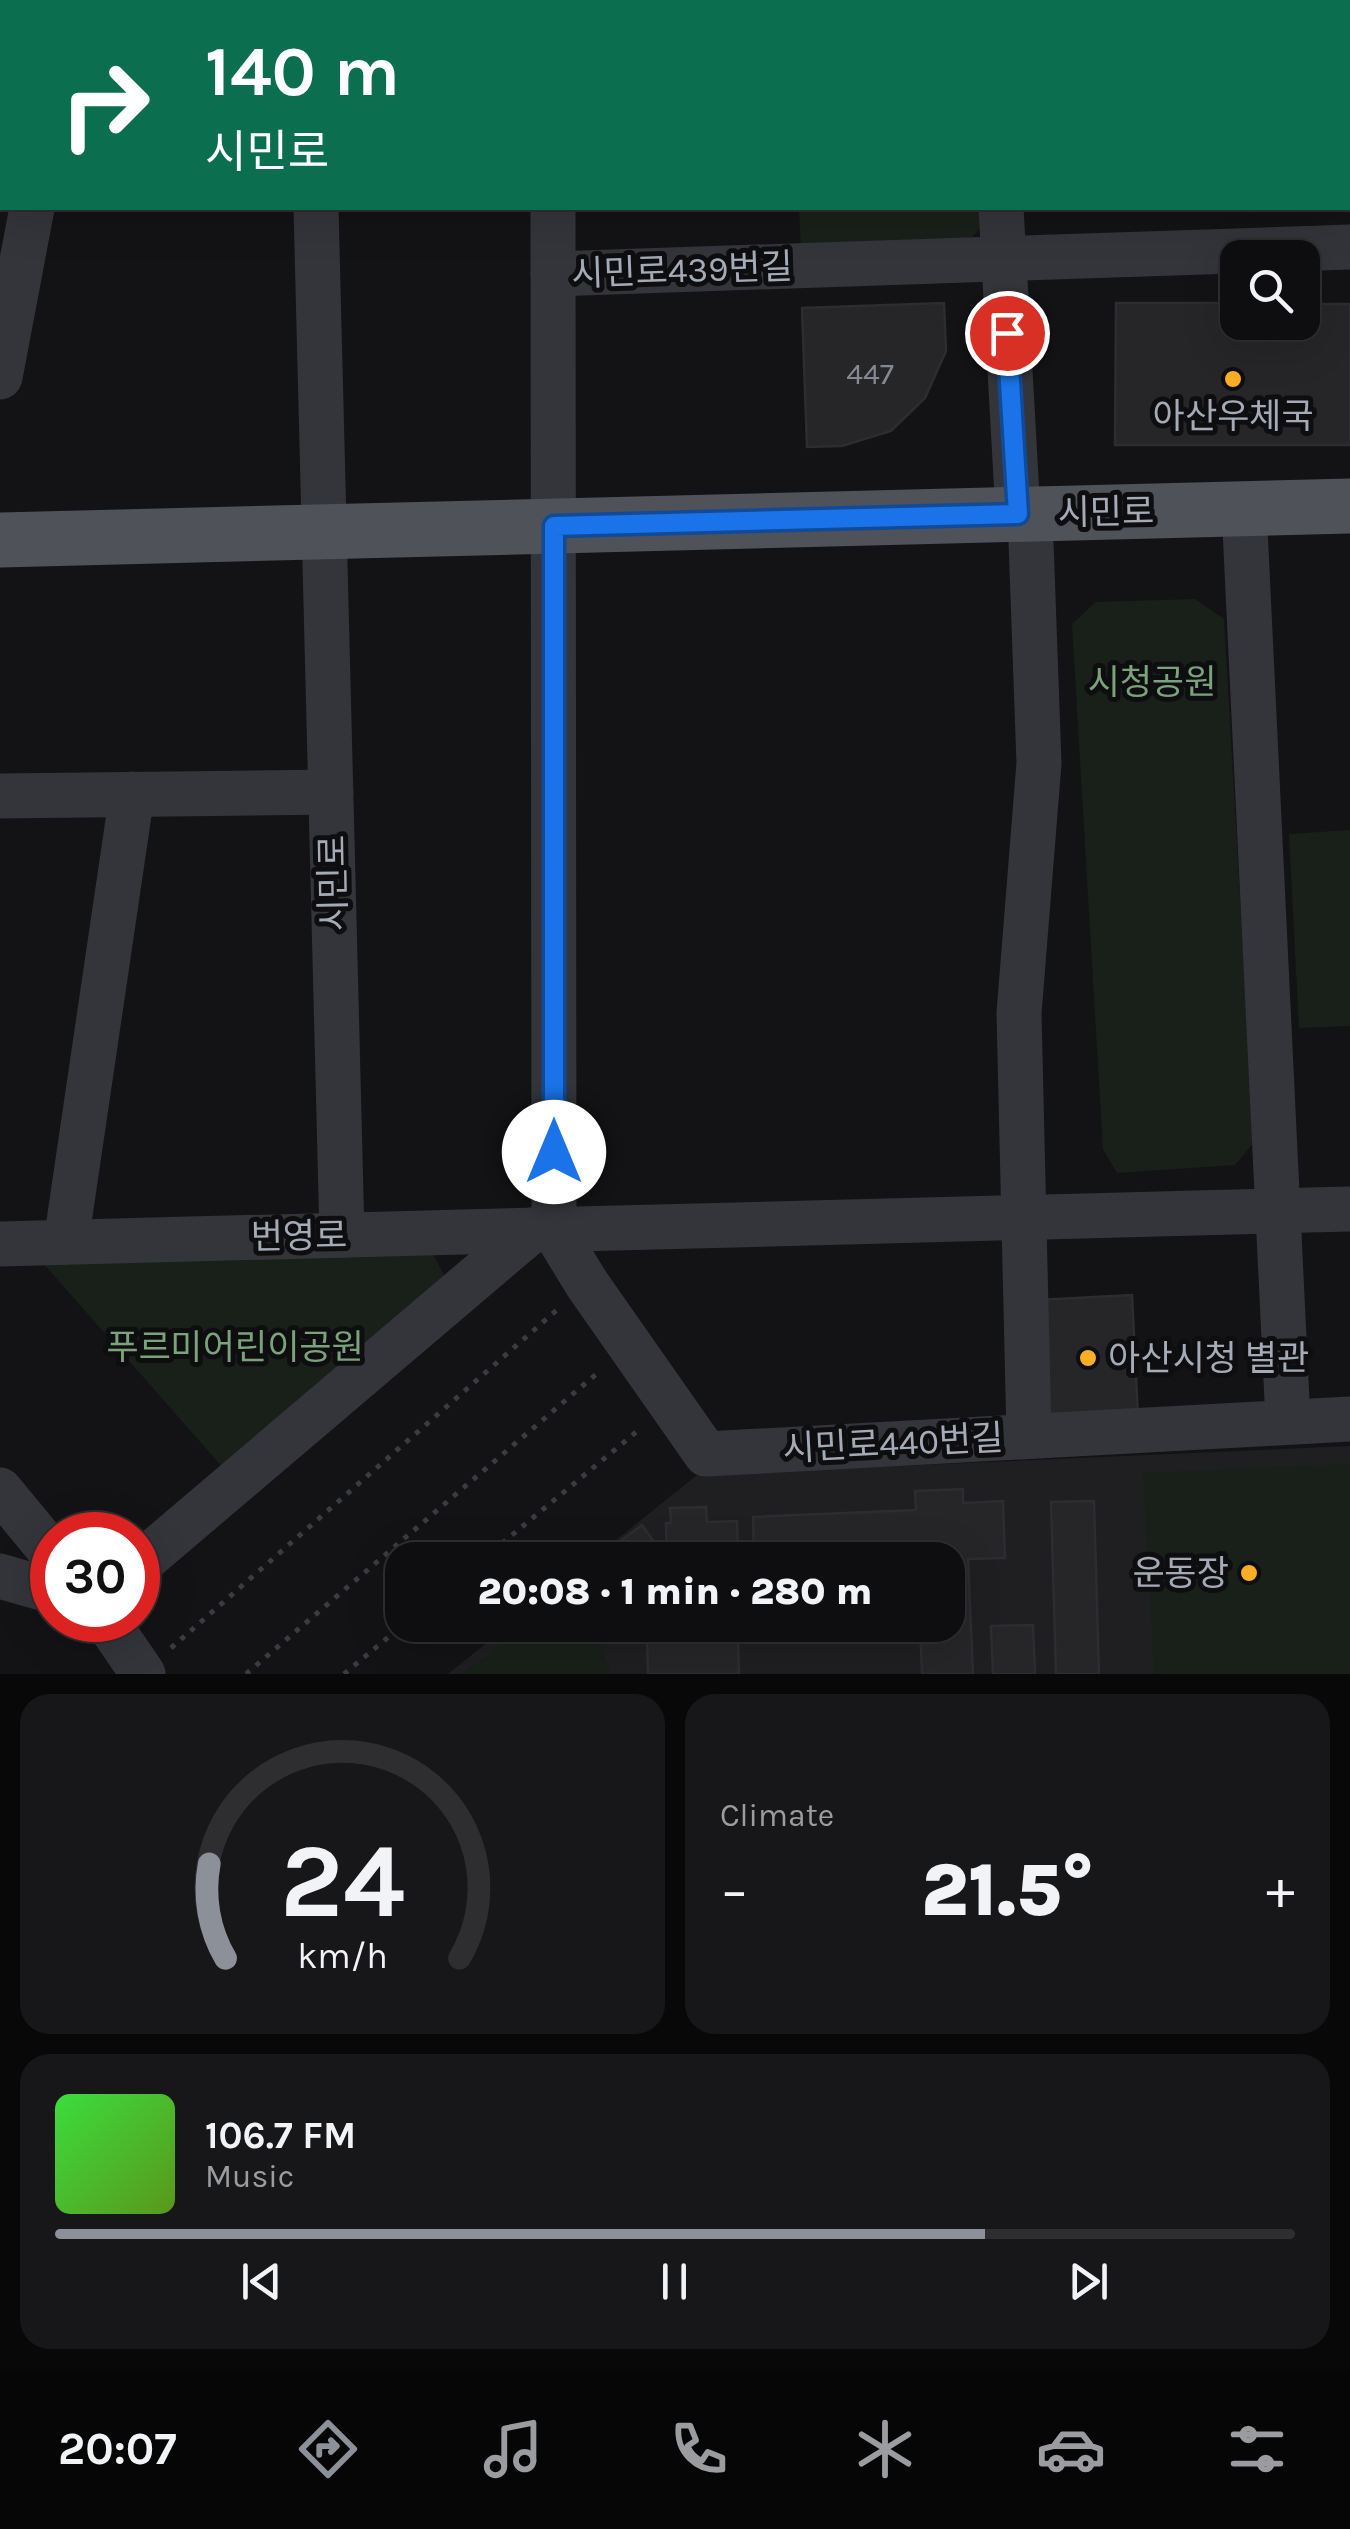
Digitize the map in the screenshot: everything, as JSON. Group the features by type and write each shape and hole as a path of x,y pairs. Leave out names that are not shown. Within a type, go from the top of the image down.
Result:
{"main road":[{"name":"시민로","path":"0,540 1350,506"}],"street":[{"path":"0,377 14,210"},
{"path":"316,210 323,532"},
{"path":"553,210 554,274"},
{"path":"1001,210 1039,763 1019,1013 1029,1435"},
{"name":"시민로439번길","path":"554,526 554,274 1350,247"},
{"path":"1244,508 1288,1421"},
{"path":"543,1230 554,526"},
{"name":"시민로","path":"323,532 342,1235"},
{"path":"0,796 331,792"},
{"path":"66,1242 132,794"},
{"path":"160,1547 543,1230 1350,1209"},
{"name":"번영로","path":"0,1244 543,1230"},
{"name":"시민로440번길","path":"543,1230 587,1284 706,1454 1350,1419"},
{"path":"0,1490 30,1526"},
{"path":"0,1576 30,1585"},
{"path":"121,1642 143,1673"}],"path":[{"path":"143,1673 587,1284"},
{"path":"246,1674 629,1345"},
{"path":"504,1542 670,1404"},
{"path":"344,1674 385,1640"}],"shaded area":[{"path":"1350,1446 1350,1674 448,1674 488,1642 965,1642 965,1542 613,1542 697,1475"}],"green space":[{"path":"799,210 980,210 980,229 963,246 801,252"},
{"name":"시청공원","path":"1195,599 1224,619 1254,1142 1235,1165 1117,1173 1103,1149 1072,624 1096,602"},
{"path":"1350,830 1350,1026 1299,1028 1289,834"},
{"name":"푸르미어린이공원","path":"432,1252 448,1283 225,1470 43,1263"},
{"name":"운동장","path":"1350,1464 1350,1674 1154,1674 1143,1473"},
{"path":"505,1642 599,1642 611,1674 461,1674"}],"building":[{"path":"944,303 946,351 925,398 891,431 842,446 807,447 802,308"},
{"path":"1116,303 1220,303 1220,340 1320,340 1320,304 1350,304 1350,445 1115,445"},
{"name":"아산시청 별관","path":"1132,1295 1138,1417 1044,1422 1038,1300"},
{"path":"963,1489 963,1503 1003,1501 1005,1558 968,1559 973,1674 922,1674 921,1642 965,1642 965,1542 754,1542 753,1517 916,1510 915,1491"},
{"path":"1094,1501 1099,1674 1056,1674 1051,1502"},
{"path":"706,1507 707,1522 737,1521 738,1542 667,1542 670,1508"},
{"path":"642,1525 654,1542 619,1542"},
{"path":"1033,1625 1035,1674 993,1674 991,1626"},
{"path":"647,1642 738,1642 739,1674 648,1674"}],"place":[{"name":"아산우체국","path":"1233,379"},
{"name":"아산시청 별관","path":"1088,1358"},
{"name":"운동장","path":"1249,1573"}],"route":[{"path":"554,1152 554,526 1018,514 1007,333"}]}
